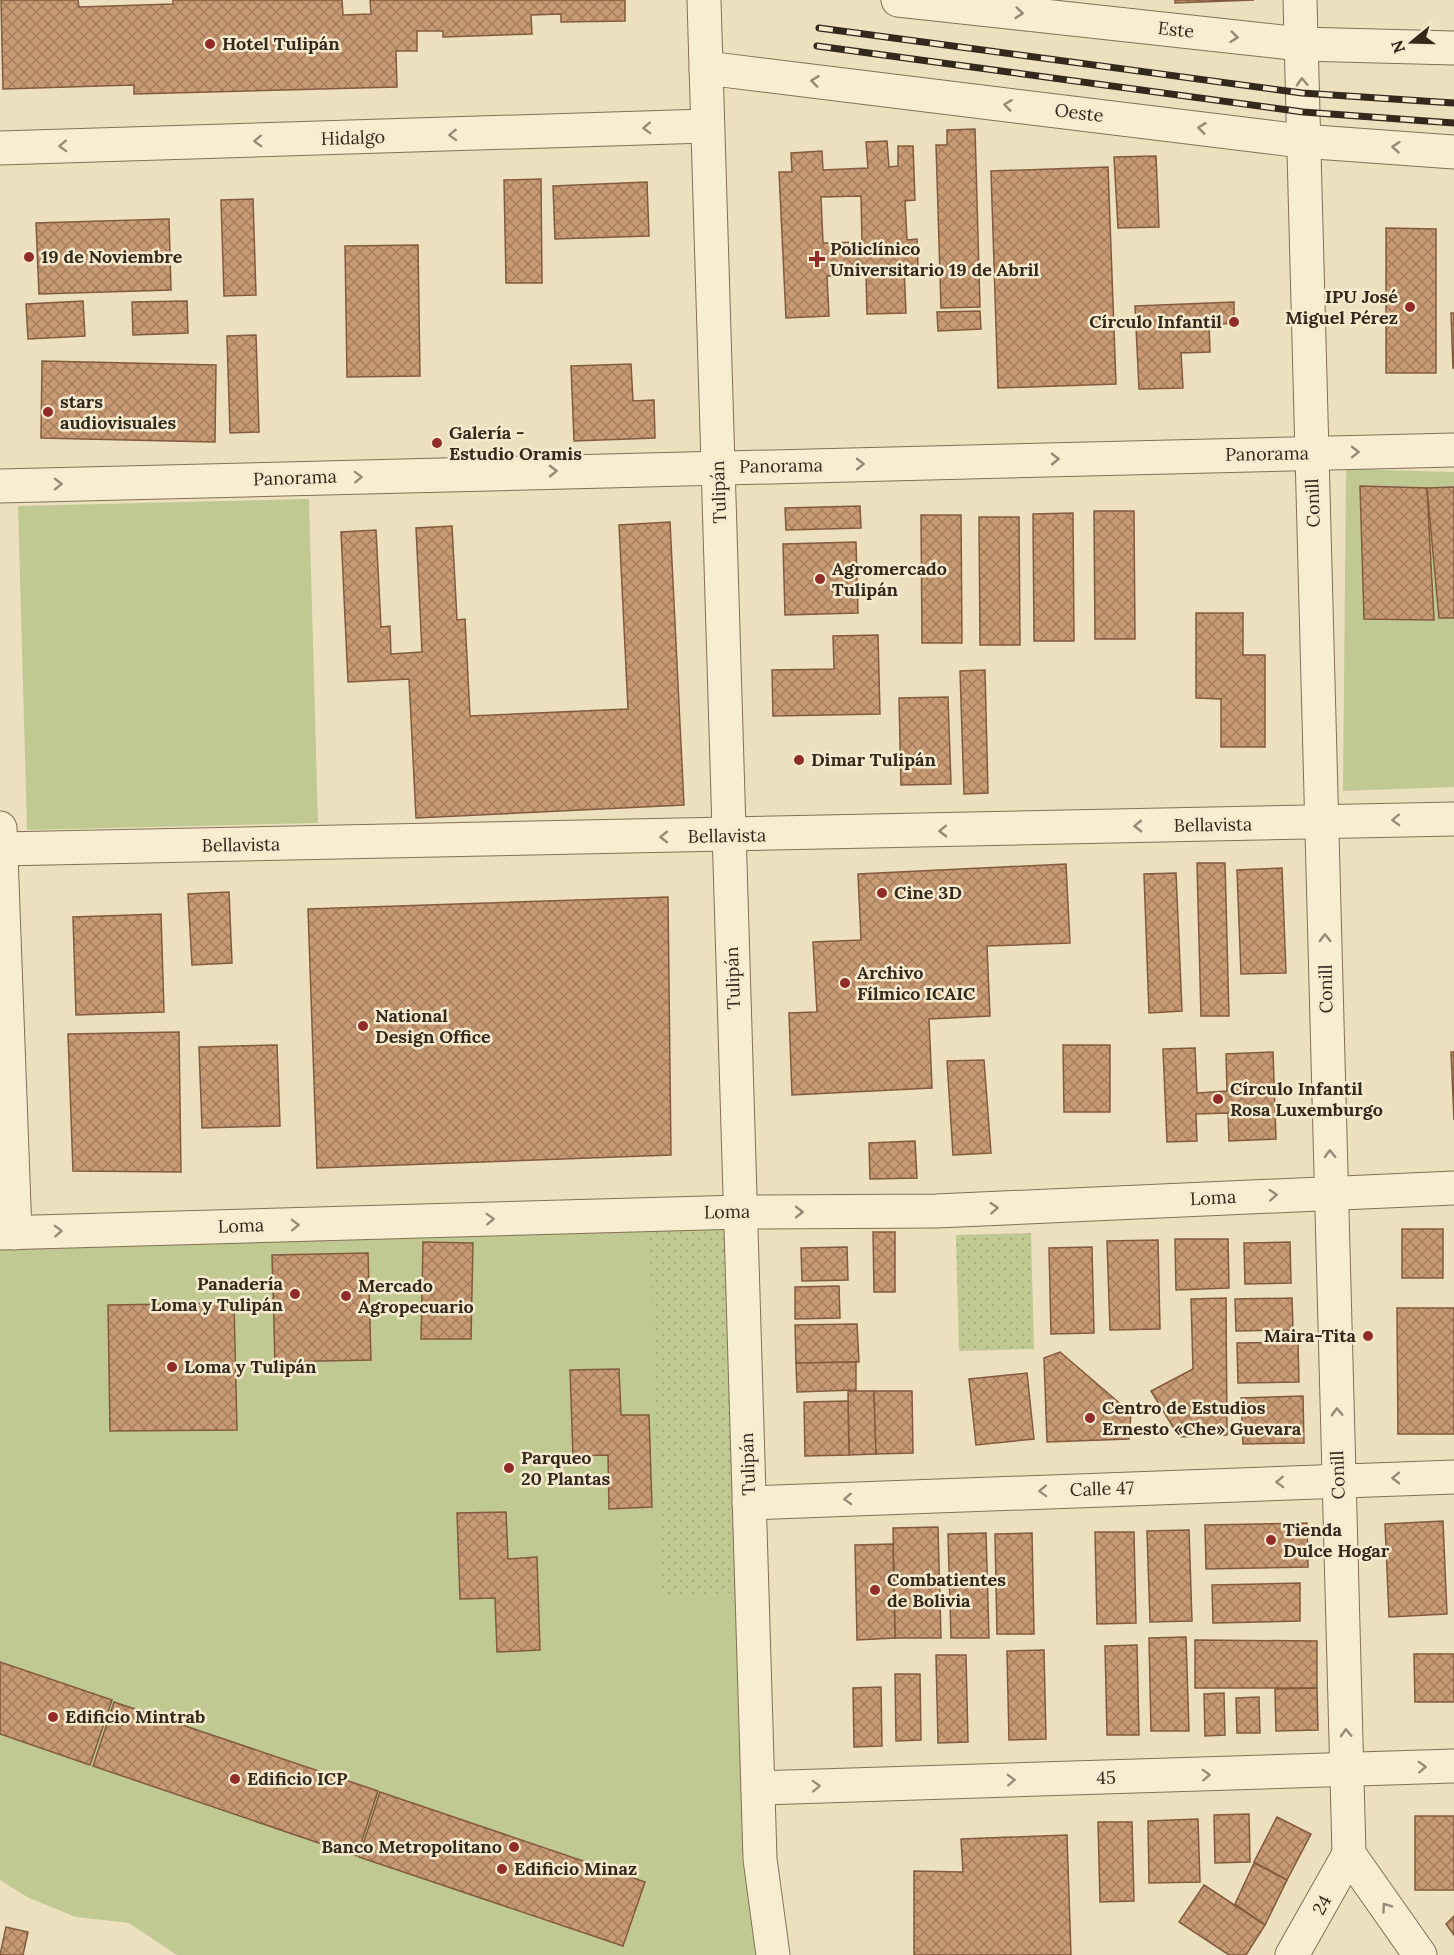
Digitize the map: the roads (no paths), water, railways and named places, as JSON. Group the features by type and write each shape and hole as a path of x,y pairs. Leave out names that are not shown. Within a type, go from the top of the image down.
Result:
{"street":[{"name":"Tulipán","path":"704,0 760,1859 773,1955"},
{"name":"Este","path":"898,0 1300,44 1454,48"},
{"name":"Conill","path":"1300,0 1349,1854"},
{"name":"Oeste","path":"706,68 1302,141 1454,152"},
{"name":"Hidalgo","path":"0,148 706,126"},
{"name":"Panorama","path":"0,486 1454,450"},
{"name":"Bellavista","path":"0,849 729,836 1454,819"},
{"path":"0,828 7,1233"},
{"name":"Loma","path":"7,1233 741,1212 936,1211 1454,1188"},
{"name":"Calle 47","path":"749,1503 1454,1477"},
{"name":"45","path":"758,1788 1454,1766"},
{"path":"1349,1854 1420,1955"},
{"name":"24","path":"1292,1955 1349,1854"}],"railway":[{"path":"819,28 1302,93 1454,103"},
{"path":"817,46 1303,112 1454,123"}],"place":[{"name":"Hotel Tulipán","path":"210,44"},
{"name":"19 de Noviembre","path":"29,257"},
{"name":"Policlínico Universitario 19 de Abril","path":"817,259"},
{"name":"IPU José Miguel Pérez","path":"1410,307"},
{"name":"Círculo Infantil","path":"1234,322"},
{"name":"stars audiovisuales","path":"48,412"},
{"name":"Galería - Estudio Oramis","path":"437,443"},
{"name":"Agromercado Tulipán","path":"820,579"},
{"name":"Dimar Tulipán","path":"799,760"},
{"name":"Cine 3D","path":"882,893"},
{"name":"Archivo Fílmico ICAIC","path":"845,983"},
{"name":"National Design Office","path":"363,1026"},
{"name":"Círculo Infantil Rosa Luxemburgo","path":"1218,1099"},
{"name":"Panadería Loma y Tulipán","path":"295,1294"},
{"name":"Mercado Agropecuario","path":"346,1296"},
{"name":"Maira-Tita","path":"1368,1336"},
{"name":"Loma y Tulipán","path":"172,1367"},
{"name":"Centro de Estudios Ernesto «Che» Guevara","path":"1090,1418"},
{"name":"Parqueo 20 Plantas","path":"509,1468"},
{"name":"Tienda Dulce Hogar","path":"1271,1540"},
{"name":"Combatientes de Bolivia","path":"875,1590"},
{"name":"Edificio Mintrab","path":"53,1717"},
{"name":"Edificio ICP","path":"235,1779"},
{"name":"Banco Metropolitano","path":"514,1847"},
{"name":"Edificio Minaz","path":"502,1869"}]}
